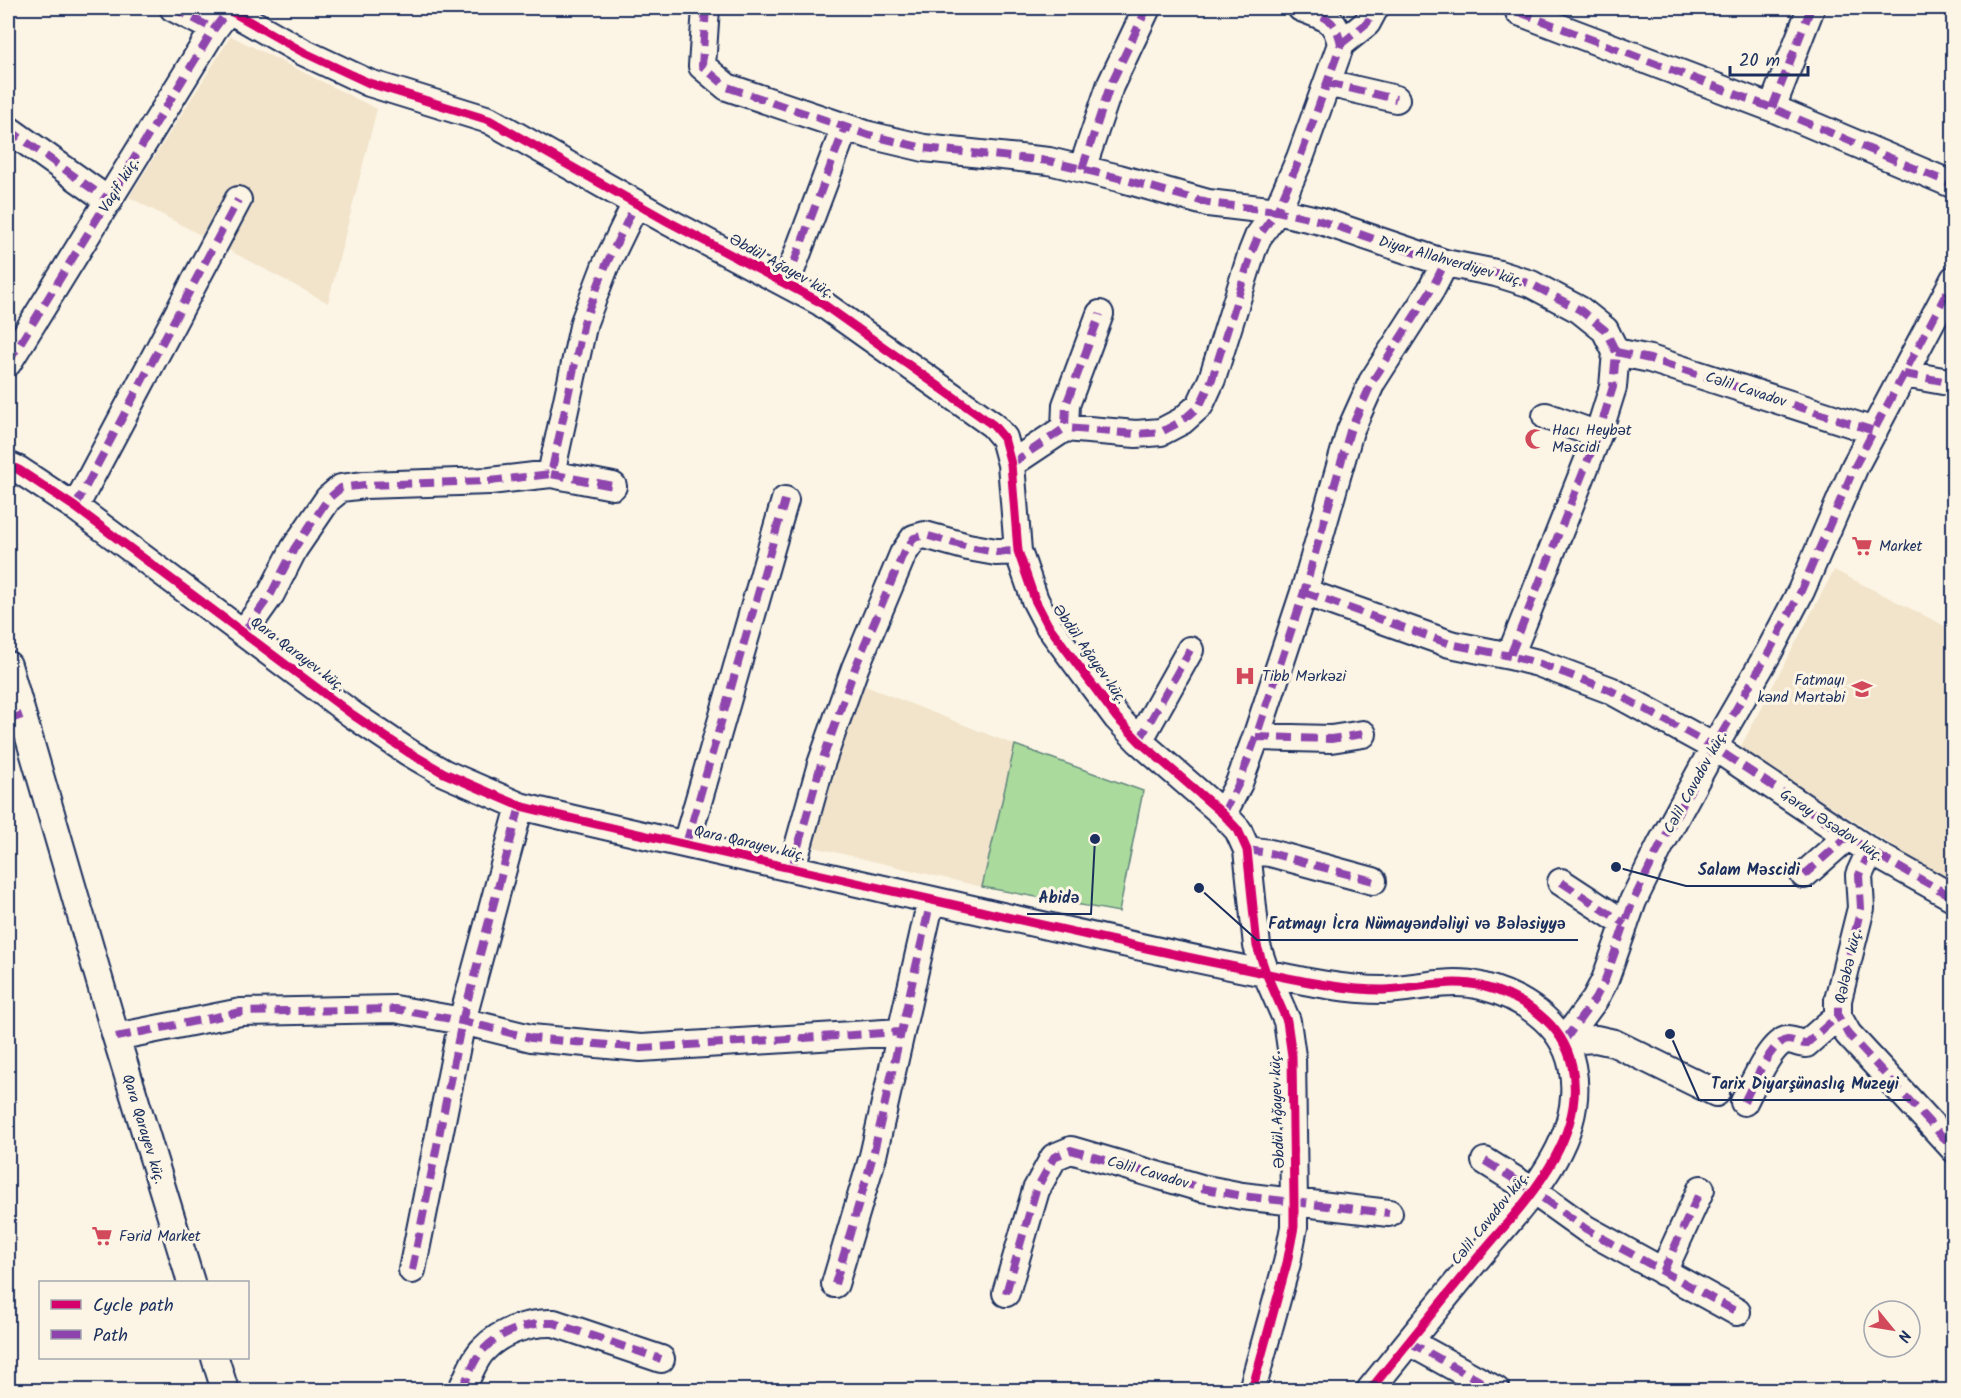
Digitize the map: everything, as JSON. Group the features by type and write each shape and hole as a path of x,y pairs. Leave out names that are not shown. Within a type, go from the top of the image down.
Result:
{"street":[{"name":"Əbdül Ağayev küç.","path":"173,8 224,16 369,83 489,120 820,303 993,425 1004,438 1011,465 1018,551 1035,600 1048,625 1117,718 1139,741 1223,814 1238,830 1247,850 1257,946 1287,1021 1292,1056 1294,1202 1294,1227 1287,1263 1252,1390"},
{"name":"Diyar Allahverdiyev küç.","path":"706,8 702,66 727,87 845,127 924,148 1049,160 1208,203 1277,211 1322,221 1445,262 1496,273 1531,284 1580,310 1605,330 1616,352"},
{"path":"1082,169 1110,86 1147,8"},
{"path":"1301,8 1330,20 1338,30 1341,45"},
{"path":"1011,465 1065,428 1136,434 1161,432 1182,421 1200,405 1212,379 1252,252 1258,237 1277,211 1290,184 1341,45 1367,23 1375,8"},
{"path":"1772,108 1811,8"},
{"path":"1519,12 1772,108 1953,185"},
{"name":"Vaqif küç.","path":"8,363 224,16"},
{"path":"1327,83 1396,99"},
{"path":"786,284 845,127"},
{"path":"8,129 109,201"},
{"path":"75,507 238,200"},
{"path":"550,474 584,322 605,267 636,203"},
{"path":"1223,814 1239,783 1256,737 1304,592 1350,431 1372,382 1431,290 1445,262"},
{"name":"Cəlil Cavadov küç.","path":"1370,1390 1533,1191 1550,1167 1564,1138 1574,1086 1572,1065 1564,1041 1595,999 1605,980 1633,901 1660,846 1801,591 1855,466 1953,279"},
{"path":"1065,428 1066,405 1100,314"},
{"path":"1510,656 1598,435 1613,387 1616,352"},
{"name":"Cəlil Cavadov","path":"1616,352 1650,358 1874,431"},
{"path":"1904,374 1953,383"},
{"path":"1546,416 1598,435"},
{"name":"Qara Qarayev küç.","path":"8,465 75,507 353,715 408,752 461,781 520,806 931,900 1266,973 1357,989 1407,988 1455,982 1478,985 1503,993 1528,1006 1550,1023 1564,1041"},
{"path":"244,632 271,594 294,549 328,500 341,488 365,485 490,481 550,474 612,486"},
{"path":"686,844 785,500"},
{"path":"792,868 821,764 855,668 903,554 914,538 925,536 996,552 1018,551"},
{"path":"1304,592 1450,644 1538,663 1610,690 1714,747"},
{"path":"1139,741 1190,650"},
{"name":"Qara Qarayev küç.","path":"8,665 15,718 191,1281"},
{"path":"1256,737 1330,739 1363,734"},
{"name":"Gəray Əsədov küç.","path":"1714,747 1870,851 1953,898"},
{"path":"412,1270 462,1021 520,806"},
{"path":"1804,875 1848,836"},
{"path":"1247,850 1270,853 1373,881"},
{"name":"Qələbə küç.","path":"1870,851 1859,875 1861,908 1838,1000 1838,1016 1848,1034 1953,1149"},
{"path":"1561,882 1624,924"},
{"path":"835,1284 873,1156 931,900"},
{"path":"116,1037 241,1012 395,1009 462,1021 531,1038 641,1048 902,1032"},
{"path":"1744,1102 1764,1062 1781,1042 1788,1040 1806,1044 1838,1016"},
{"path":"1564,1041 1596,1039 1614,1043 1716,1093"},
{"name":"Cəlil Cavadov","path":"1006,1293 1036,1190 1054,1157 1071,1150 1201,1188 1242,1196 1389,1213"},
{"path":"1485,1161 1533,1191 1586,1229 1737,1312"},
{"path":"1663,1272 1701,1190"},
{"path":"461,1390 482,1350 500,1336 536,1323 554,1323 661,1359"},
{"path":"1409,1342 1496,1390"},
{"path":"214,1359 225,1390"}],"shaded area":[{"path":"231,36 377,109 328,303 129,197"},
{"name":"Fatmayı kənd Mərtəbi","path":"1834,570 1953,630 1954,858 1943,878 1740,748"},
{"path":"858,683 1015,745 982,887 809,846"}],"green space":[{"path":"1015,745 1143,791 1119,912 982,887"}],"marked path":[{"path":"173,8 214,29"},
{"path":"8,363 214,29 230,8"},
{"path":"706,8 702,66 727,87 869,135 924,148 1049,161 1208,203 1277,211 1258,237 1252,252 1212,379 1200,405 1182,421 1161,432 1136,434 1065,428"},
{"path":"1082,169 1110,86 1147,8"},
{"path":"1301,8 1332,23 1341,44 1300,158 1277,211 1321,221 1445,263 1496,273 1531,284 1580,310 1605,330 1616,352 1613,387 1598,435 1510,656 1538,663 1610,690 1714,747 1870,851 1954,898"},
{"path":"1341,44 1367,23 1375,8"},
{"path":"1772,108 1811,8"},
{"path":"1519,12 1772,108 1954,185"},
{"path":"1327,83 1396,99"},
{"path":"786,284 845,127"},
{"path":"8,129 109,201"},
{"path":"75,507 238,200"},
{"path":"244,632 271,594 294,549 328,499 341,488 365,485 490,481 551,474 584,322 605,267 636,203"},
{"path":"1223,814 1239,783 1256,737 1304,592 1350,431 1372,382 1431,290 1445,263"},
{"path":"1564,1041 1595,999 1605,980 1633,901 1660,846 1801,591 1855,466 1954,279"},
{"path":"1011,464 1065,428 1066,405 1100,314"},
{"path":"1616,352 1650,359 1874,431"},
{"path":"1904,374 1954,383"},
{"path":"551,474 613,486"},
{"path":"686,844 785,500"},
{"path":"792,868 821,764 855,668 903,554 914,538 925,535 996,552 1018,551"},
{"path":"1304,592 1450,644 1510,656"},
{"path":"1139,741 1190,650"},
{"path":"8,720 22,715"},
{"path":"1256,737 1331,739 1363,734"},
{"path":"412,1270 462,1021 520,806"},
{"path":"1804,875 1848,836"},
{"path":"1247,850 1270,853 1373,881"},
{"path":"1870,851 1859,875 1861,908 1838,1000 1838,1016 1848,1034 1954,1149"},
{"path":"1561,882 1625,924"},
{"path":"835,1284 873,1156 931,900"},
{"path":"116,1037 241,1012 395,1009 462,1021 531,1038 641,1048 901,1032"},
{"path":"1744,1102 1768,1057 1781,1042 1787,1040 1806,1044 1838,1016"},
{"path":"1006,1293 1036,1190 1054,1157 1071,1150 1201,1188 1242,1196 1389,1213"},
{"path":"1485,1161 1533,1191 1586,1229 1737,1312"},
{"path":"1663,1272 1701,1189"},
{"path":"461,1390 480,1353 491,1343 516,1329 535,1324 554,1323 661,1359"},
{"path":"1409,1342 1496,1390"}],"cycle path":[{"path":"229,10 303,52 369,83 489,120 669,222 820,302 993,425 1004,438 1011,464 1018,551 1035,600 1048,625 1117,718 1139,741 1223,814 1238,830 1247,850 1257,946 1287,1021 1292,1056 1294,1202 1294,1227 1287,1263 1252,1390"},
{"path":"8,465 75,507 353,715 408,752 444,773 520,806 1076,933 1294,979 1368,990 1444,983 1469,984 1496,991 1525,1004 1538,1013 1560,1036 1572,1066 1574,1095 1569,1123 1559,1150 1544,1176 1526,1200 1370,1390"}],"place":[{"name":"Hacı Heybət Məscidi","path":"1535,439"},
{"name":"Market","path":"1862,546"},
{"name":"Tibb Mərkəzi","path":"1245,676"},
{"name":"Fatmayı kənd Mərtəbi","path":"1862,689"},
{"name":"Abidə","path":"1095,839"},
{"name":"Salam Məscidi","path":"1616,867"},
{"name":"Fatmayı İcra Nümayəndəliyi və Bələsiyyə","path":"1199,888"},
{"name":"Tarix Diyarşünaslıq Muzeyi","path":"1670,1034"},
{"name":"Fərid Market","path":"102,1236"}]}
